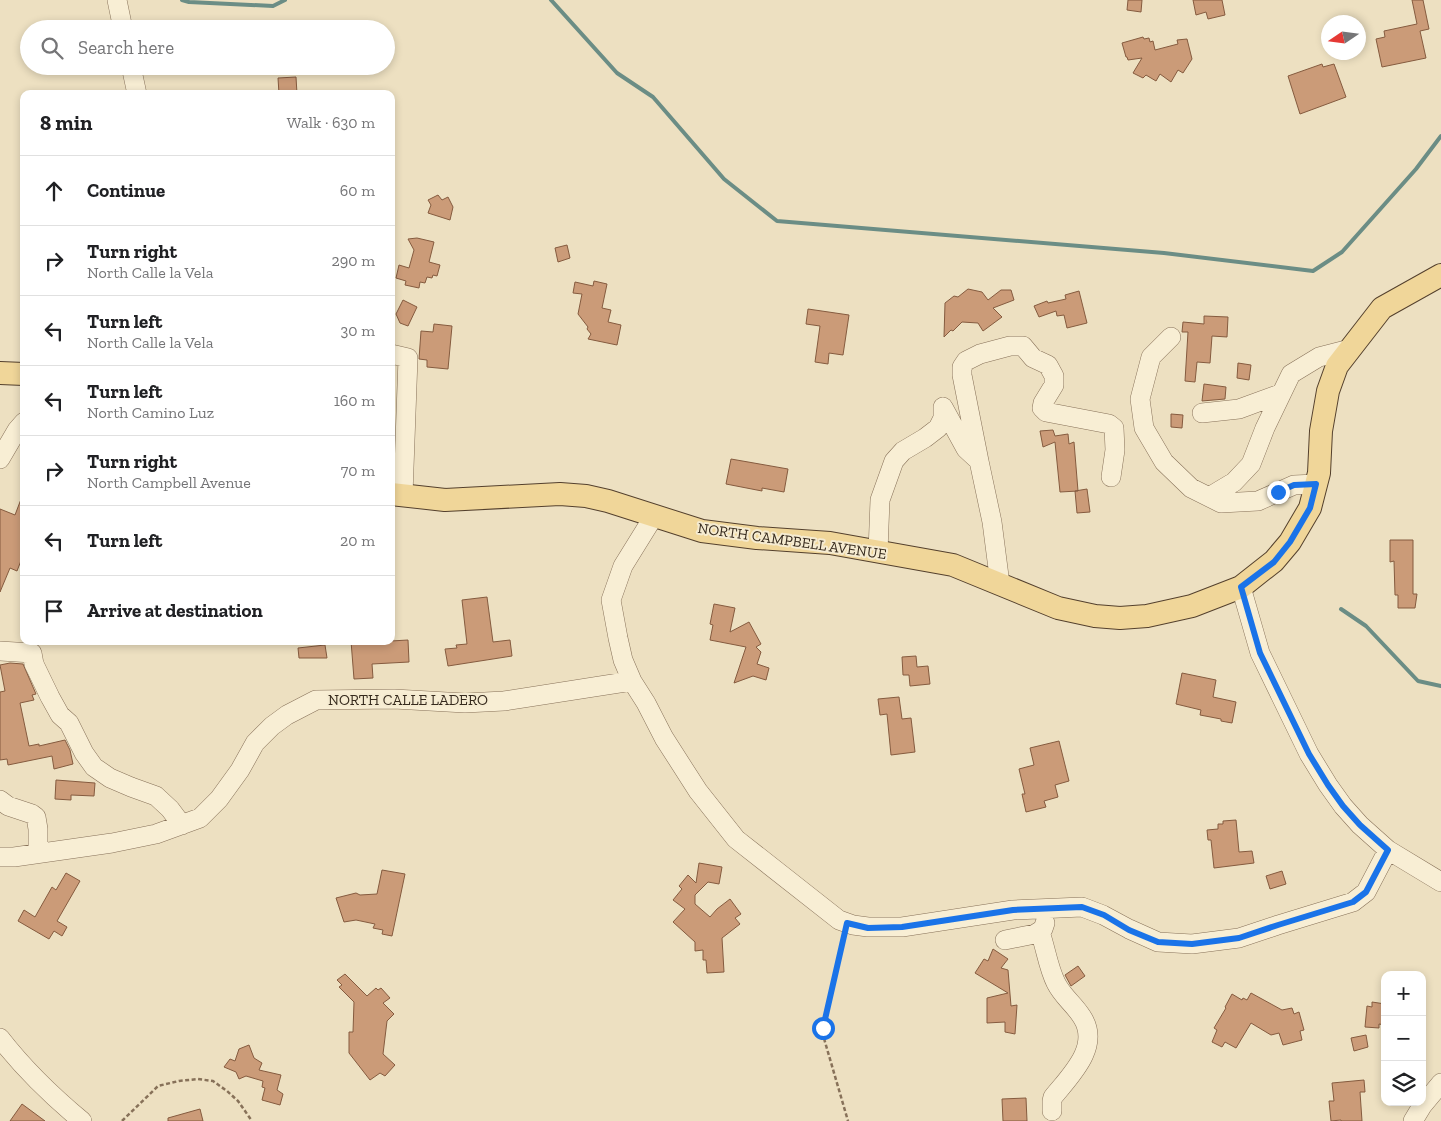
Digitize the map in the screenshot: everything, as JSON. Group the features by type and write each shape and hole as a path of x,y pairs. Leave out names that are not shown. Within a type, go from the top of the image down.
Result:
{"main road":[{"name":"NORTH CAMPBELL AVENUE","path":"397,494 445,500 560,494 586,496 702,531 757,538 830,543 953,566 1058,608 1095,616 1120,618 1147,616 1192,606 1241,587 1274,562 1290,542 1310,508 1319,473 1321,431 1328,391 1337,366 1382,308 1441,275"},
{"path":"0,373 20,374"}],"street":[{"path":"117,0 121,20"},
{"path":"133,75 136,90"},
{"path":"1171,337 1151,357 1140,400 1144,428 1164,462 1191,488 1221,503 1258,501 1294,485 1316,484"},
{"path":"1000,584 992,522 962,375 962,367 966,361 980,354 1010,346 1023,346 1033,358 1048,365 1054,376 1054,385 1043,403 1042,408 1046,412 1109,424 1114,428 1115,450 1111,477"},
{"path":"1209,497 1234,482 1251,464 1280,394 1291,374 1319,357 1350,350"},
{"path":"395,355 408,358 397,494"},
{"path":"1202,414 1239,409 1280,394"},
{"path":"878,552 880,500 894,461 903,451 938,428 943,418 943,407 966,449 979,461"},
{"path":"0,460 20,427"},
{"path":"654,516 622,566 611,600 623,660 632,681 664,738 698,791 736,839 839,920 868,928 902,927 1013,910 1082,907 1104,915 1129,930 1158,942 1192,944 1239,938 1353,902 1366,892 1388,850"},
{"path":"1241,587 1260,653 1309,754 1328,785 1360,825 1388,850 1441,882"},
{"path":"0,651 32,653 34,664 50,697 60,715 69,723 84,753 94,767 110,778 156,796 170,809 182,825"},
{"name":"NORTH CALLE LADERO","path":"0,857 14,857 138,838 156,834 200,818 219,799 240,770 255,743 286,715 316,700 394,699 465,703 504,701 632,681"},
{"path":"0,800 8,806 36,817 38,853"},
{"path":"1005,940 1040,932 1045,924 1046,908"},
{"path":"1040,932 1055,982 1067,1001 1082,1017 1087,1026 1088,1033 1083,1056 1076,1070 1053,1096 1052,1111"},
{"path":"0,1038 23,1065 78,1120"},
{"path":"1413,1121 1422,1106 1441,1083"}],"path":[{"path":"847,923 824,1022 823,1034 848,1121"},
{"path":"122,1121 158,1086 198,1079 213,1081 227,1091 238,1101 252,1121"}],"building":[{"path":"1128,0 1142,0 1141,12 1127,10"},
{"path":"1193,0 1222,0 1225,15 1208,19 1206,12 1196,15"},
{"path":"1412,0 1423,0 1429,29 1420,31 1426,58 1382,67 1376,39 1385,37 1384,31 1417,24"},
{"path":"1143,37 1144,39 1149,38 1150,42 1153,41 1155,50 1178,44 1177,40 1187,39 1192,59 1183,73 1178,70 1171,82 1160,74 1156,81 1146,75 1143,78 1133,73 1142,58 1128,60 1122,43"},
{"path":"1322,64 1323,67 1334,64 1346,97 1300,114 1288,76"},
{"path":"296,77 297,90 279,90 278,78"},
{"path":"438,195 442,200 448,197 453,207 450,220 428,213 431,205 428,200"},
{"path":"417,238 434,242 429,262 440,265 437,276 427,277 425,283 420,282 419,288 405,285 406,281 396,278 399,265 409,268 414,250 408,239"},
{"path":"567,245 570,258 558,262 555,248"},
{"path":"594,281 607,284 602,308 611,310 608,322 621,325 617,345 588,339 591,334 578,314 582,294 573,293 575,282 593,286"},
{"path":"968,289 982,292 988,300 1001,290 1011,290 1014,300 993,308 1002,317 983,331 978,323 962,322 944,337 945,303 954,296 958,297"},
{"path":"1079,291 1087,323 1067,328 1064,315 1057,316 1056,311 1039,317 1034,306 1047,301 1048,303 1066,299 1065,295"},
{"path":"403,300 417,307 408,326 400,323 396,314"},
{"path":"808,309 849,315 843,355 829,353 828,364 815,362 820,326 806,324"},
{"path":"1204,316 1228,317 1227,337 1212,336 1210,363 1197,362 1195,382 1185,381 1188,332 1182,332 1183,322 1204,324"},
{"path":"434,324 452,326 448,369 427,367 427,360 419,359 421,331 433,332"},
{"path":"1238,363 1251,365 1249,380 1237,378"},
{"path":"1204,384 1226,387 1225,399 1202,401"},
{"path":"1171,414 1183,415 1182,428 1171,427"},
{"path":"1053,430 1055,436 1068,434 1069,444 1074,442 1078,491 1060,492 1055,442 1043,447 1040,431"},
{"path":"731,459 788,469 784,492 762,488 762,491 726,484"},
{"path":"1087,489 1090,512 1077,513 1075,491"},
{"path":"20,502 20,563 17,571 10,568 0,592 0,509 15,515"},
{"path":"1390,540 1413,540 1413,594 1417,594 1415,608 1398,608 1398,595 1395,595 1394,561 1390,562"},
{"path":"487,597 493,642 510,640 512,656 448,666 445,649 457,648 456,645 467,644 462,600"},
{"path":"714,604 735,608 730,632 749,622 761,644 756,647 761,652 757,664 769,668 766,680 753,676 734,683 746,647 710,640 713,625 710,624"},
{"path":"408,640 409,662 372,664 373,678 354,679 351,645 395,645 395,641"},
{"path":"325,645 327,658 299,658 298,648"},
{"path":"916,656 917,667 928,666 930,684 910,686 909,675 903,675 902,657"},
{"path":"10,663 23,664 36,694 32,695 34,700 20,703 29,746 39,744 39,746 65,740 70,750 73,764 54,769 52,756 8,765 7,759 0,760 0,692 5,691 0,665"},
{"path":"1182,673 1216,680 1213,697 1236,702 1232,723 1200,715 1201,710 1176,704"},
{"path":"899,697 902,719 911,718 915,752 891,755 887,714 880,715 878,699"},
{"path":"1059,741 1069,781 1055,785 1058,797 1044,801 1046,807 1026,812 1022,794 1025,794 1019,769 1034,765 1030,748"},
{"path":"56,780 95,783 94,796 71,795 71,800 55,799"},
{"path":"1236,820 1239,852 1252,851 1254,863 1214,868 1211,840 1208,840 1207,830 1218,829 1218,824 1223,824 1223,821"},
{"path":"699,863 722,867 719,884 708,882 695,895 695,904 710,917 730,899 741,914 735,918 740,924 722,938 724,972 707,973 706,960 703,960 703,950 695,951 695,942 673,922 685,909 673,900 682,889 679,886 688,875 696,883"},
{"path":"382,870 405,874 392,936 382,934 383,930 373,928 375,924 356,920 344,922 336,898 356,893 360,895 377,894"},
{"path":"1282,871 1286,884 1270,889 1266,876"},
{"path":"66,873 80,881 57,921 67,927 62,936 54,931 49,939 18,921 24,910 35,917 52,887 56,890"},
{"path":"993,949 1008,959 1001,968 1008,970 1011,1006 1017,1005 1015,1034 1005,1032 1005,1022 987,1023 987,998 1008,993 975,973 984,959 988,961"},
{"path":"1078,966 1085,976 1071,986 1065,975"},
{"path":"345,974 367,996 376,988 378,990 381,988 390,998 383,1003 394,1014 387,1021 383,1054 395,1065 385,1076 380,1073 370,1080 349,1053 349,1032 353,1032 354,1002 339,987 342,985 337,980"},
{"path":"1251,993 1282,1010 1292,1008 1294,1014 1299,1012 1304,1030 1300,1031 1302,1040 1283,1045 1279,1033 1271,1035 1251,1023 1236,1048 1225,1042 1222,1047 1212,1042 1217,1030 1214,1028 1232,994 1242,1000 1243,998 1247,1000"},
{"path":"1372,1002 1381,1003 1381,1024 1379,1024 1379,1028 1365,1027 1367,1006 1372,1007"},
{"path":"1366,1035 1368,1047 1354,1051 1351,1038"},
{"path":"249,1045 254,1058 262,1063 259,1070 281,1075 277,1090 283,1094 280,1105 262,1100 265,1088 262,1087 263,1081 246,1076 239,1079 236,1072 224,1067 230,1059 235,1061 239,1049"},
{"path":"1364,1080 1365,1092 1360,1092 1362,1121 1331,1121 1329,1101 1334,1101 1332,1083"},
{"path":"1026,1098 1027,1121 1003,1121 1002,1099"},
{"path":"22,1104 45,1121 10,1121"},
{"path":"200,1109 203,1121 168,1121 168,1118"}],"waterway":[{"path":"182,0 189,2 273,6 285,0"},
{"path":"551,0 617,73 653,97 724,179 777,221 1164,253 1313,271 1342,252 1416,169 1441,136"},
{"path":"1341,609 1366,626 1418,681 1441,686"}],"route":[{"path":"823,1028 847,923 868,928 902,927 1013,910 1082,907 1104,915 1129,930 1158,942 1192,944 1239,938 1353,902 1366,892 1388,850 1360,825 1343,806 1309,754 1260,653 1241,587 1274,562 1290,542 1310,508 1316,484 1294,485 1278,492"}]}
